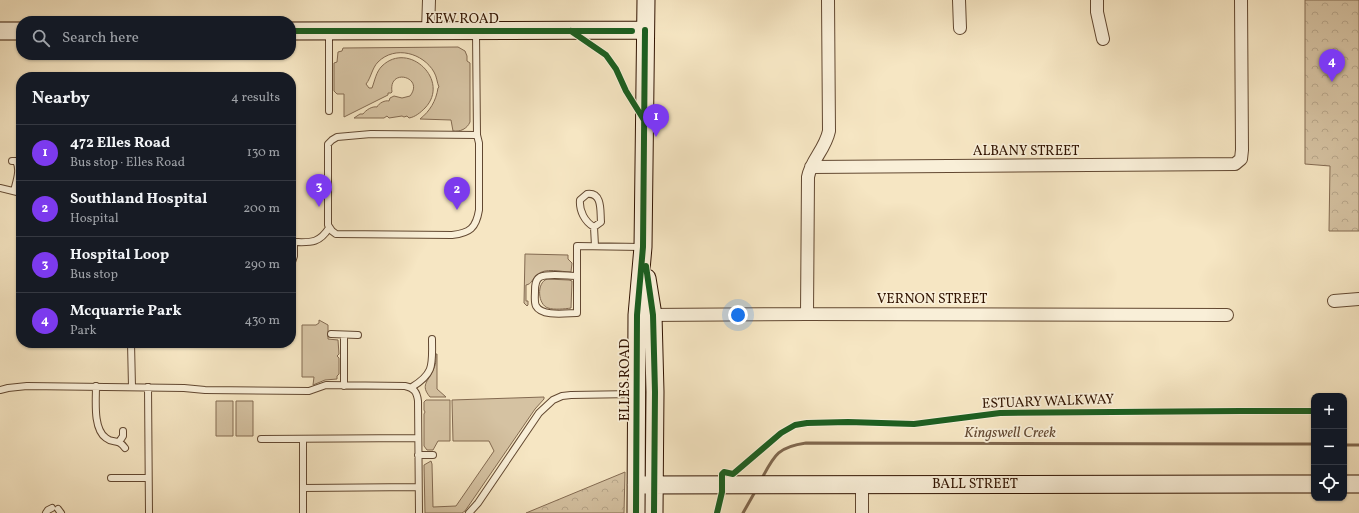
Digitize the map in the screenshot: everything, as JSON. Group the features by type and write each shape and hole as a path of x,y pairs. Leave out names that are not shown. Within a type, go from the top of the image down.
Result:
{"street":[{"path":"428,31 429,0"},
{"name":"ELLES ROAD","path":"646,0 643,246 645,315 655,392 654,513"},
{"path":"807,314 808,177 811,167 824,146 828,131 828,0"},
{"path":"959,0 960,28"},
{"path":"1097,0 1097,12 1103,39"},
{"name":"ALBANY STREET","path":"811,167 1235,164 1241,159 1242,150 1241,0"},
{"name":"KEW ROAD","path":"296,31 645,30"},
{"path":"0,31 16,31"},
{"path":"1334,302 1359,299"},
{"name":"ELLES ROAD","path":"636,513 636,394 645,315"},
{"name":"VERNON STREET","path":"645,315 1227,315"},
{"path":"636,394 655,392"},
{"path":"862,484 862,513"},
{"name":"BALL STREET","path":"636,485 1311,484"},
{"path":"1347,484 1359,484"}],"lane":[{"path":"328,31 328,111"},
{"path":"476,31 479,210 477,219 470,231 452,235 361,235 336,234 329,228 328,144 337,136 371,134 477,135"},
{"path":"0,188 14,191 16,182"},
{"path":"587,194 595,196 599,199 601,222 594,227 587,223 579,207 580,200 587,194"},
{"path":"594,227 595,246"},
{"path":"296,242 311,242 319,240 329,228"},
{"path":"577,276 546,275 541,277 537,280 535,286 535,305 548,313 577,313 577,276 577,246 643,246"},
{"path":"331,334 358,335"},
{"path":"344,335 344,386"},
{"path":"0,390 27,386 96,386 206,390 309,391 326,385 412,387 422,381 429,373 433,362 432,339"},
{"path":"131,348 132,387"},
{"path":"96,386 96,417 100,433 107,439 119,442 125,448"},
{"path":"148,387 149,513"},
{"path":"412,387 417,394 418,399 419,513"},
{"path":"469,513 478,503 539,413 553,400 562,396 571,395 636,394"},
{"path":"119,442 123,436 123,431"},
{"path":"261,439 418,438"},
{"path":"303,439 303,513"},
{"path":"418,456 433,455"},
{"path":"111,478 148,478"},
{"path":"303,488 418,487"},
{"path":"46,513 48,510 57,510"}],"green space":[{"path":"1305,0 1359,0 1359,231 1329,231 1330,166 1305,164"},
{"path":"458,47 465,51 467,61 470,63 470,122 465,128 458,131 453,131 451,120 420,119 430,109 439,87 434,72 429,65 416,56 400,53 392,54 378,62 366,84 369,88 372,88 380,68 393,59 404,58 414,61 423,67 430,76 433,86 432,97 425,108 413,117 409,118 407,116 402,116 389,118 387,116 384,118 354,118 373,107 377,107 382,102 389,101 390,98 394,96 402,98 410,96 413,89 413,84 410,80 400,77 395,79 392,84 391,93 388,93 388,95 344,117 344,94 337,94 334,91 334,63 337,62 338,52 342,51 343,48"},
{"path":"525,254 568,255 568,259 572,263 571,272 553,270 544,271 526,285 526,301 528,301 527,306 524,303"},
{"path":"547,279 572,281 571,308 553,309 548,308 542,303 540,299 540,289 543,281"},
{"path":"319,320 328,325 328,339 338,340 339,354 337,356 339,358 339,374 337,379 325,380 313,385 314,377 302,377 302,325 316,325 319,323"},
{"path":"436,354 437,389 446,397 430,397 425,386 435,366"},
{"path":"544,397 465,511 462,513 425,513 424,465 431,461 433,507 456,506 494,451 489,441 453,441 452,400"},
{"path":"426,400 450,400 450,441 438,441 433,450 427,450 424,446 424,402"},
{"path":"216,401 233,401 233,436 216,436"},
{"path":"236,401 253,401 253,436 236,436"},
{"path":"625,472 624,513 526,513"}],"waterway":[{"name":"Kingswell Creek","path":"761,480 773,459 782,450 806,443 1311,444"},
{"name":"Kingswell Creek","path":"1347,445 1359,445"},
{"name":"Kingswell Creek","path":"743,513 756,490"}],"cycle path":[{"path":"636,513 637,315 643,247 645,30"},
{"path":"296,31 632,31"},
{"path":"571,31 606,55 616,69 626,91 644,120"},
{"path":"646,266 653,315 655,392 654,513"},
{"name":"ESTUARY WALKWAY","path":"717,513 722,492 722,474 724,472 733,474 781,433 795,425 807,423 848,422 914,424 1000,413 1311,411"}],"place":[{"name":"Mcquarrie Park","path":"1332,82"},
{"name":"472 Elles Road","path":"656,137"},
{"name":"Hospital Loop","path":"319,207"},
{"name":"Southland Hospital","path":"457,210"}]}
